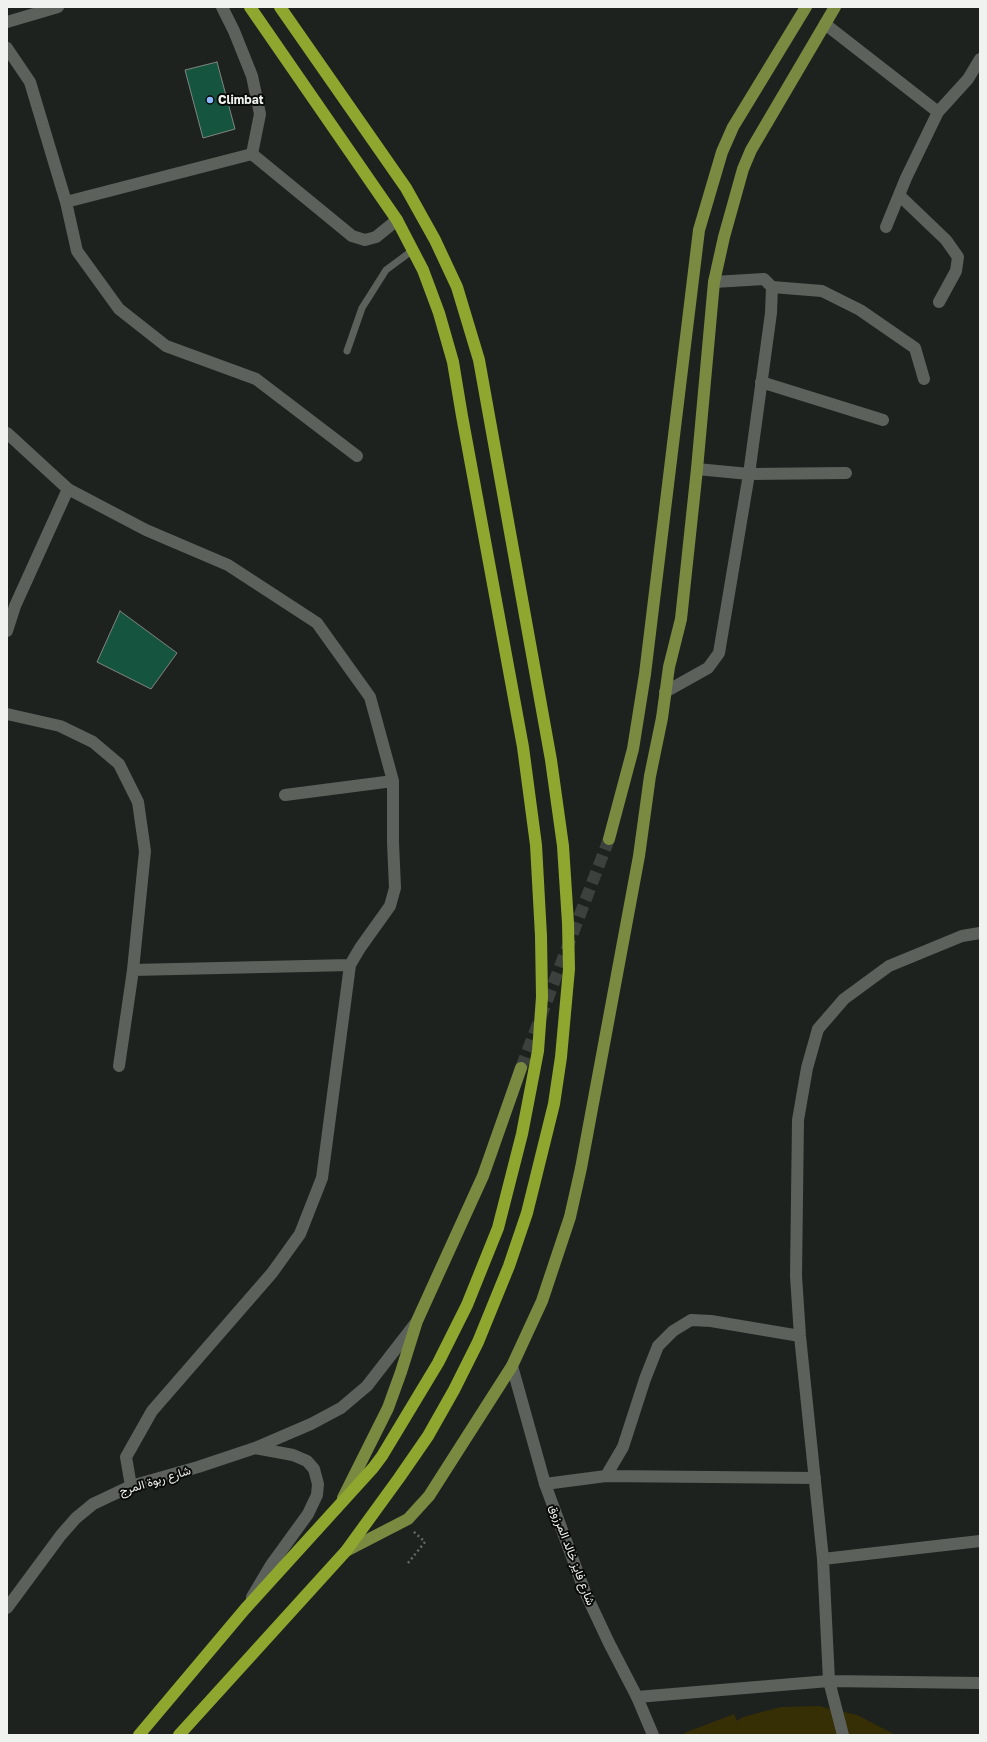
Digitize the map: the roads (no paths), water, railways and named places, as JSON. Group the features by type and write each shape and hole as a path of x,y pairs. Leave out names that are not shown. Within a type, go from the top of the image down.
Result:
{"highway":[{"path":"139,1735 245,1609 382,1456 438,1363 467,1305 498,1228 522,1134 537,1058 542,997 541,936 536,845 523,747 453,362 439,313 423,270 397,220 250,7"},
{"path":"179,1735 346,1551 400,1478 428,1436 454,1390 478,1342 509,1266 527,1213 554,1104 561,1057 569,969 568,923 563,846 551,760 479,360 457,287 435,240 406,188 280,7"}],"main road":[{"path":"609,839 633,749 642,694 699,230 717,165 733,127 806,7"},
{"path":"346,1551 408,1519 429,1496 512,1366 542,1301 570,1217 581,1168 639,856 650,776 662,718 669,667 681,619 697,469 714,282 724,237 743,169 751,150 835,7"},
{"path":"340,1503 388,1408 417,1321 483,1176 521,1068"}],"street":[{"path":"7,22 58,7"},
{"path":"222,7 234,30 252,76 260,114 252,154"},
{"path":"825,24 938,112"},
{"path":"7,48 30,82 66,202 77,251 119,309 166,346 256,379 357,456"},
{"path":"886,227 906,178 938,112 968,79 980,59"},
{"path":"66,202 252,154"},
{"path":"252,154 352,236 365,240 376,237 397,220"},
{"path":"899,195 946,240 958,257 956,271 939,302"},
{"path":"714,282 764,279 772,286 822,291 860,310 915,348 924,379"},
{"path":"665,692 708,668 719,653 749,474 771,313 772,286"},
{"path":"762,382 882,420"},
{"path":"7,433 68,489 146,530 228,565 317,623 370,697 393,781 392,842 395,888 390,906 360,948 350,965 322,1178 300,1234 272,1273 154,1408 139,1432 126,1457 131,1486"},
{"path":"697,469 749,474 846,473"},
{"path":"7,631 11,603 68,489"},
{"path":"7,714 60,726 93,742 119,764 138,802 144,851 133,970 119,1066"},
{"path":"285,795 393,781"},
{"path":"842,1735 829,1681 823,1558 800,1336 796,1276 798,1120 807,1068 818,1029 844,999 889,966 962,936 980,932"},
{"path":"133,970 350,965"},
{"path":"606,1476 623,1447 645,1379 658,1346 673,1331 691,1320 711,1321 800,1336"},
{"name":"شارع ربوة المرج","path":"7,1608 61,1534 76,1518 93,1504 131,1486 198,1467 254,1448 311,1424 341,1408 367,1386 417,1321"},
{"name":"شارع فايز خالد المرزوق","path":"512,1366 545,1484 596,1617 637,1697 653,1735"},
{"name":"شارع ربوة المرج","path":"245,1609 271,1565 308,1514 317,1495 318,1484 314,1469 307,1461 293,1455 254,1448"},
{"path":"545,1484 606,1476 815,1478"},
{"path":"823,1558 980,1541"},
{"path":"637,1697 829,1681 980,1683"}],"lane":[{"path":"348,351 362,308 386,270 413,250"}],"tunnel":[{"path":"521,1068 609,839"}],"place":[{"name":"Climbat","path":"210,100"}]}
